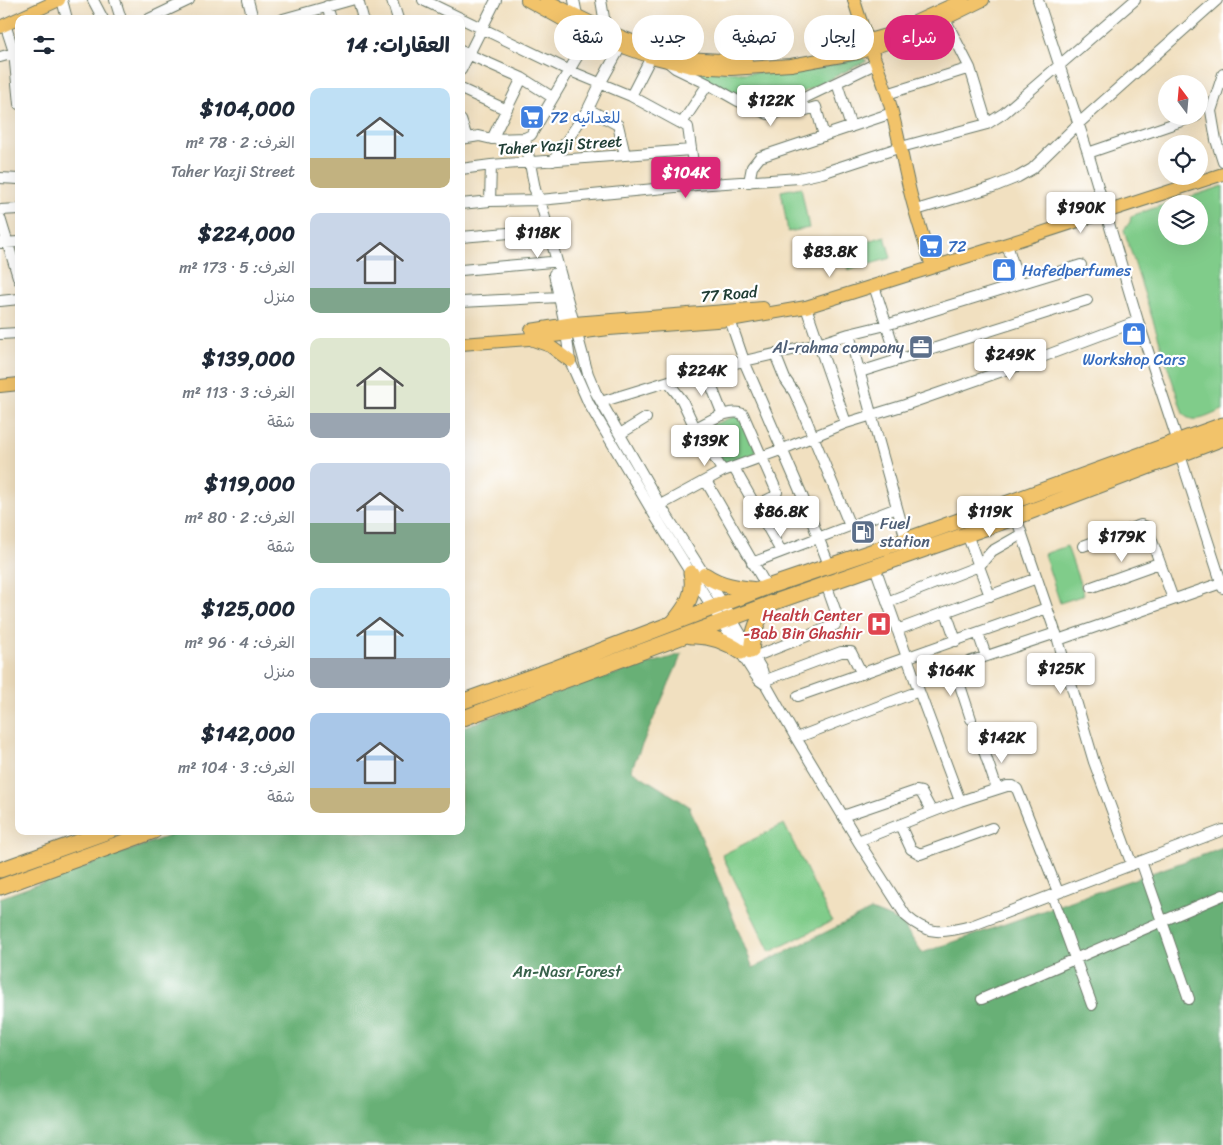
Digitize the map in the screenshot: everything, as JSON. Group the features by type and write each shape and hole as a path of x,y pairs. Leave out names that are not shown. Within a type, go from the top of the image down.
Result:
{"highway":[{"path":"465,701 687,636 772,603 1016,517 1179,449 1223,425"},
{"path":"465,717 673,623 763,589 829,565 1179,449 1223,438"},
{"path":"673,623 691,597 693,585 698,574 727,586 763,589"},
{"path":"687,636 704,636 720,640 749,653 758,620 772,603"},
{"path":"0,870 97,835"},
{"path":"0,887 143,835"}],"main road":[{"path":"2,23 39,0"},
{"path":"22,15 60,0"},
{"path":"527,0 554,15"},
{"path":"546,0 560,4 577,15"},
{"path":"854,0 859,15"},
{"path":"874,43 963,0"},
{"path":"953,15 984,0"},
{"path":"2,23 15,18"},
{"path":"622,37 645,46 718,64"},
{"path":"658,60 691,68 804,55"},
{"path":"874,55 887,94 901,147 908,184 931,264"},
{"path":"1208,170 1223,164"},
{"path":"465,344 529,339 571,329 730,320 806,307 874,286 931,264 1007,244 1104,207 1223,174"},
{"name":"77 Road","path":"465,336 571,329 786,304 931,264 1165,185"},
{"path":"529,339 550,346 570,361"},
{"path":"0,378 15,376"},
{"path":"0,386 15,384"}],"street":[{"path":"60,0 66,15"},
{"path":"94,0 101,15"},
{"path":"115,0 120,15"},
{"path":"158,15 190,0"},
{"path":"248,0 252,15"},
{"path":"302,15 351,0"},
{"path":"358,0 362,15"},
{"path":"392,0 397,15"},
{"path":"423,0 455,15"},
{"path":"496,0 482,28 465,52 522,78 552,97"},
{"path":"574,0 577,15"},
{"path":"601,0 604,15"},
{"path":"796,738 954,667 1222,586 1138,320 1088,153 1038,0"},
{"path":"916,210 993,187 1018,177 1038,164 1078,124 1217,0"},
{"path":"465,204 538,200 809,176 901,147 987,124 1004,113 1128,2"},
{"path":"327,6 330,15"},
{"path":"465,20 568,70 631,96 685,125"},
{"path":"2,23 15,50"},
{"path":"955,39 970,68 987,124"},
{"path":"0,56 15,52"},
{"path":"465,138 479,136 492,139 526,138 531,135 574,60"},
{"path":"553,161 588,109 600,82 613,60"},
{"path":"631,96 650,60"},
{"path":"669,63 738,102 768,114 775,114 877,63"},
{"path":"887,94 970,68"},
{"path":"1223,74 1211,111 1216,140 1223,164"},
{"path":"492,139 505,109 522,78"},
{"path":"837,83 851,127"},
{"path":"696,185 685,125 708,84"},
{"path":"465,91 505,109"},
{"path":"800,100 806,110 816,107 824,136"},
{"path":"588,109 618,126 625,155"},
{"path":"749,182 752,167 760,157 892,113"},
{"path":"1088,153 1170,125"},
{"path":"526,138 534,188 571,329 570,361 588,404 727,620 762,670 766,683 796,738 906,916 922,928 932,931 948,932 971,926 1223,830"},
{"name":"Taher Yazji Street","path":"465,168 691,150"},
{"path":"490,201 491,165"},
{"path":"0,178 15,179"},
{"path":"538,200 559,296 588,374 656,508"},
{"path":"0,210 15,209"},
{"path":"0,218 3,243 15,271"},
{"path":"465,237 544,230"},
{"path":"1007,244 1019,284"},
{"path":"465,270 551,262"},
{"path":"601,402 705,370 818,344 886,325 1080,265"},
{"path":"874,286 898,360"},
{"path":"465,302 559,296"},
{"path":"0,300 15,299"},
{"path":"860,372 1087,300"},
{"path":"806,307 846,423"},
{"path":"730,320 744,361 783,449 829,565"},
{"path":"656,508 723,471 846,423 1006,370 1138,320"},
{"path":"0,334 15,333"},
{"path":"849,334 906,540"},
{"path":"775,354 785,379 797,398 850,526"},
{"path":"705,370 723,415"},
{"path":"668,382 682,400 695,428 723,471"},
{"path":"695,428 723,415 736,412 743,414 777,494 755,506"},
{"path":"620,434 646,418"},
{"path":"734,468 782,552"},
{"path":"706,481 752,563 763,589"},
{"path":"752,563 897,508"},
{"path":"1016,517 1057,636 1094,762 1162,921 1189,999"},
{"path":"1083,546 1144,525 1147,527 1172,600"},
{"path":"967,534 990,596"},
{"path":"887,602 980,566 992,551 1022,534"},
{"path":"1092,587 1159,563"},
{"path":"875,567 960,801"},
{"path":"897,630 1037,578"},
{"path":"749,653 835,625 838,618 826,584"},
{"path":"798,696 1047,608"},
{"path":"946,612 956,640"},
{"path":"978,633 986,656"},
{"path":"766,683 846,651 851,652 862,674"},
{"path":"749,653 756,676 766,683"},
{"path":"954,667 971,719"},
{"path":"982,748 997,789"},
{"path":"858,841 960,801 1007,786 1013,786 1017,789 1055,894 1075,959 1092,1005"},
{"path":"843,816 916,791 921,792 932,812"},
{"path":"900,824 911,849 920,854 992,828"},
{"path":"982,999 1223,895"}],"green space":[{"path":"853,60 867,61 768,109 683,69 742,73 805,71"},
{"path":"1223,186 1223,410 1202,418 1192,419 1183,414 1124,230 1130,222 1131,216 1158,207 1158,245 1208,245 1208,195 1196,195"},
{"path":"801,187 809,228 788,232 781,191"},
{"path":"885,236 891,258 849,270 843,248"},
{"path":"739,415 757,452 724,467 698,430"},
{"path":"1067,546 1084,595 1060,603 1044,554"},
{"name":"An-Nasr Forest","path":"682,654 631,770 689,806 753,968 871,910 901,922 922,953 1223,848 1223,1145 0,1145 0,898 171,835 465,835 465,727 578,685"},
{"path":"784,824 832,921 770,952 722,855"}],"place":[{"name":"72 للغدائيه","path":"532,117"},
{"name":"72","path":"931,246"},
{"name":"Hafedperfumes","path":"1004,270"},
{"name":"Workshop Cars","path":"1134,334"},
{"name":"Al-rahma company","path":"921,347"},
{"name":"Fuel station","path":"863,532"},
{"name":"Health Center -Bab Bin Ghashir","path":"879,624"}]}
